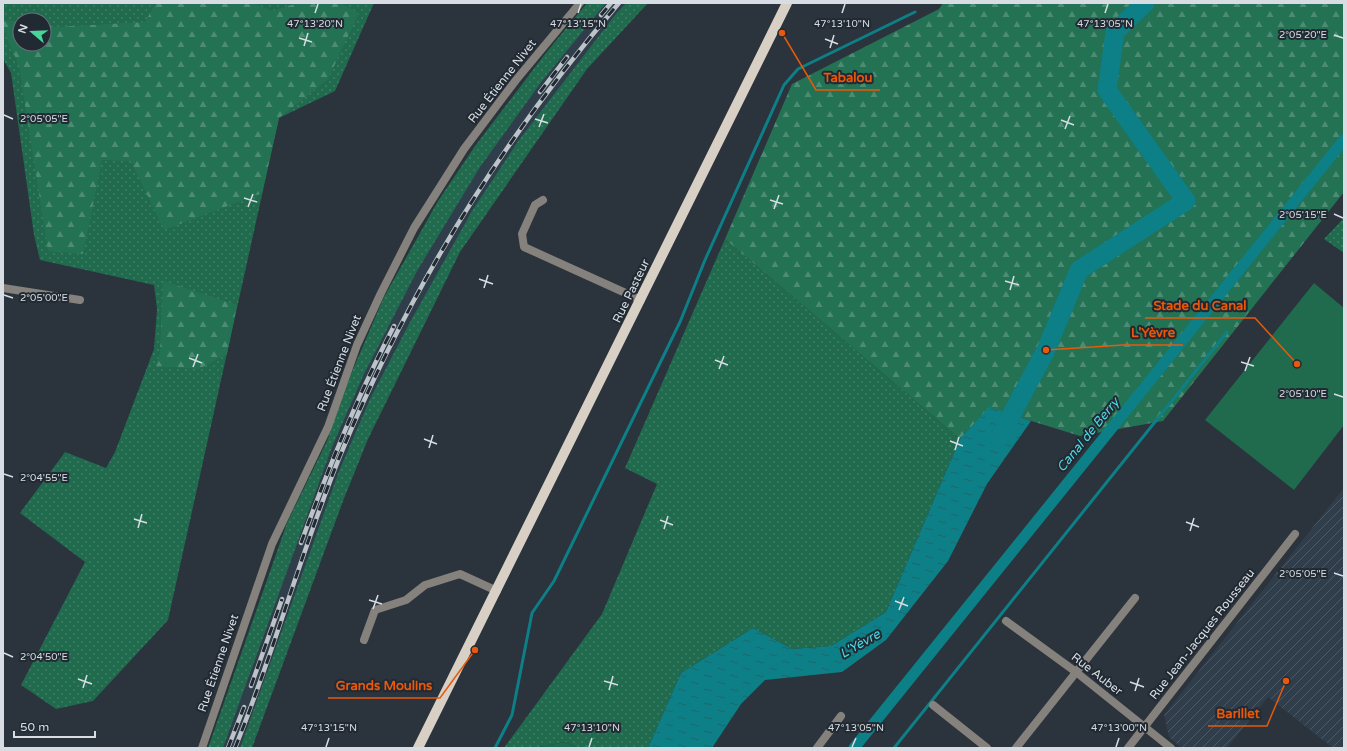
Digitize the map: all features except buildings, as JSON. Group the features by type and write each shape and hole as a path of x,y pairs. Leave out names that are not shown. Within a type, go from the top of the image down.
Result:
{"main road":[{"name":"Rue Pasteur","path":"418,748 787,3"}],"street":[{"name":"Rue Étienne Nivet","path":"202,748 213,712 272,544 325,433 357,344 414,228 464,149 516,80 580,3"},
{"path":"544,200 535,206 522,234 524,247 641,300"},
{"path":"3,288 80,300"},
{"name":"Rue Jean-Jacques Rousseau","path":"1128,748 1295,534"},
{"path":"364,640 375,610 406,600 425,585 460,574 497,591"},
{"path":"1016,748 1135,598"},
{"name":"Rue Auber","path":"1006,621 1076,672 1171,748"},
{"path":"933,705 988,748"},
{"path":"817,748 842,716"}],"shaded area":[{"path":"599,3 636,3 568,86 455,249 359,443 249,748 219,748 349,394 460,184"},
{"path":"1344,488 1344,748 1333,748 1268,697 1227,748 1182,748 1169,737 1164,715"}],"green space":[{"path":"3,3 374,3 335,91 279,118 168,620 93,701 56,709 21,685 85,562 20,513 65,452 106,468 115,452 154,349 157,309 154,285 40,260 34,235 11,73 3,59"},
{"path":"156,3 254,3 272,11 298,3 340,3 359,13 328,79 279,118 262,193 164,230 131,161 102,160 83,254 48,251 19,66 13,52 52,52 52,26 145,22"},
{"path":"587,3 606,3 542,81 480,167 417,271 364,374 332,447 223,748 208,748 287,523 327,441 348,381 384,297 438,201 475,146 545,54"},
{"path":"626,3 648,3 587,69 460,252 368,439 343,501 252,748 240,748 339,471 370,399 409,324 472,211 519,140 615,15"},
{"path":"943,3 1344,3 1344,192 1163,421 1080,436 989,408 960,439 725,239 792,84 939,9"},
{"path":"3,20 12,21 12,50 3,29"},
{"path":"1344,218 1344,253 1324,239"},
{"path":"725,239 960,439 886,612 831,646 792,649 753,628 681,673 648,748 578,748 565,742 534,748 504,748 602,614 657,484 625,468"},
{"path":"163,281 237,305 227,354 199,369 155,366 160,354"},
{"path":"1314,283 1344,308 1344,425 1294,490 1205,420"},
{"path":"565,742 578,748 534,748"}],"water":[{"path":"989,407 1031,421 987,484 948,561 886,640 842,672 765,680 741,704 712,748 648,748 681,673 753,628 792,649 831,646 886,612 960,439"}],"waterway":[{"name":"L'Yèvre","path":"999,438 1046,350 1079,270 1186,201 1107,90 1115,32 1145,3"},
{"path":"495,748 512,715 532,613 554,581 680,322 705,260 784,85 798,69 915,12"},
{"name":"Canal de Berry","path":"854,748 1344,140"},
{"path":"894,748 1227,332"}],"railway":[{"path":"601,15 611,3"},
{"path":"235,748 340,456 396,335 462,218 498,162 576,54 619,3"},
{"path":"540,92 567,57"},
{"path":"301,543 344,433 380,352 394,326"},
{"path":"251,686 282,599"},
{"path":"228,748 244,707"}],"place":[{"name":"Tabalou","path":"782,33"},
{"name":"L'Yèvre","path":"1046,350"},
{"name":"Stade du Canal","path":"1297,364"},
{"name":"Grands Moulins","path":"475,650"},
{"name":"Barillet","path":"1286,681"}]}
